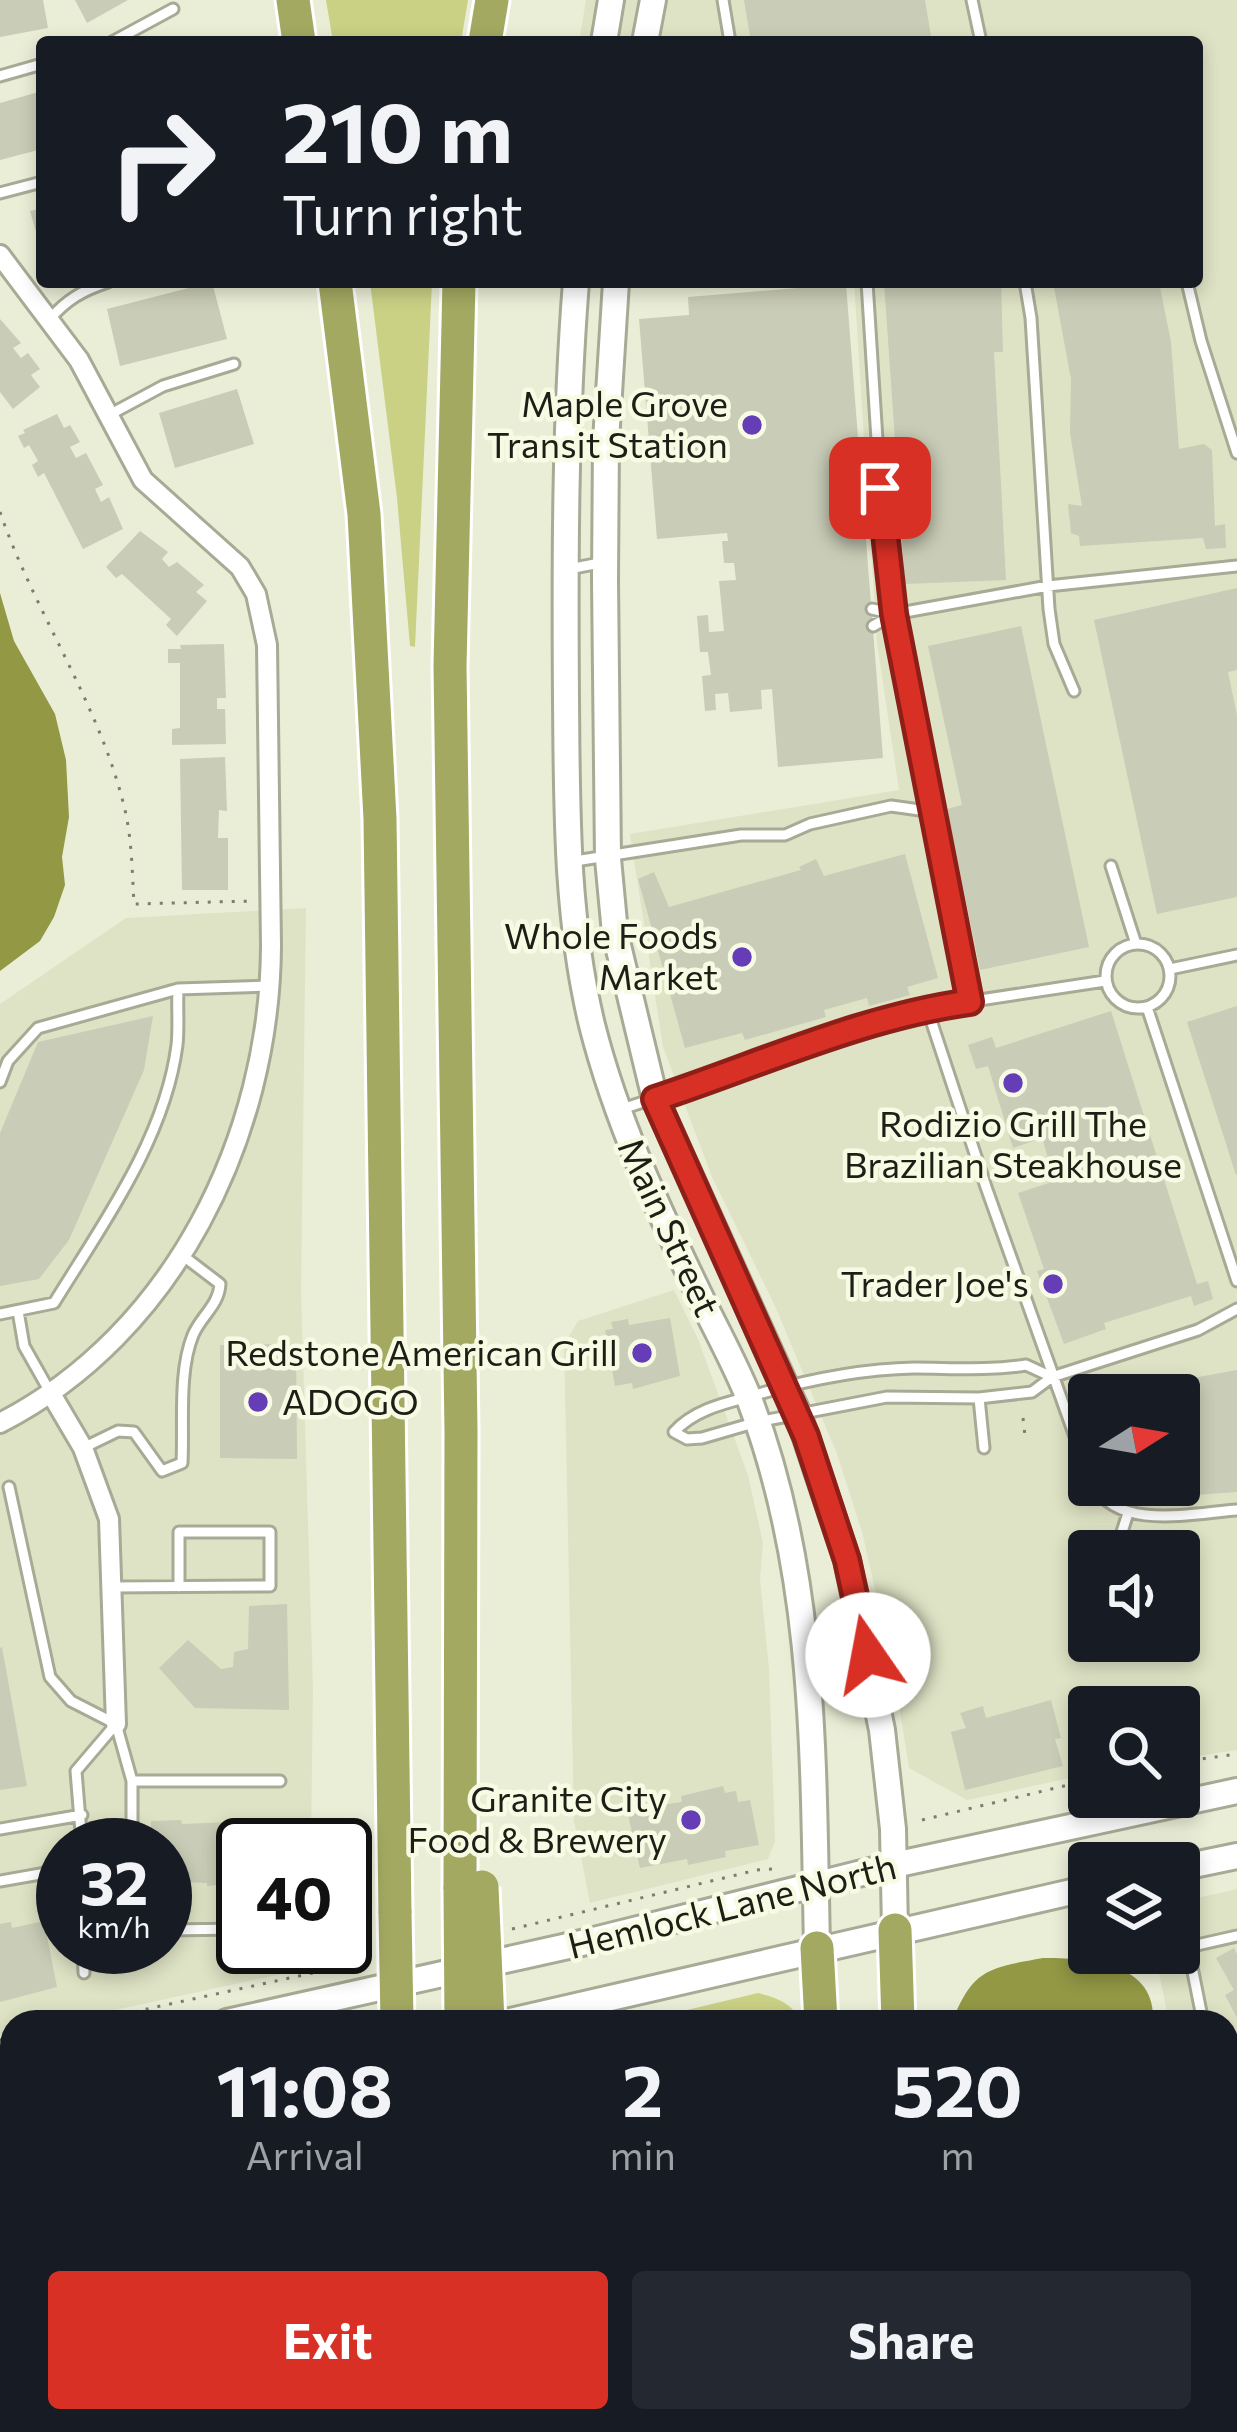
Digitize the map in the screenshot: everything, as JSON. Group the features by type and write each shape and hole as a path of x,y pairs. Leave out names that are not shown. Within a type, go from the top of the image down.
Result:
{"highway":[{"path":"486,36 492,0"},
{"path":"336,288 365,531 380,819 394,1852 374,2010"},
{"path":"459,288 450,689 471,1888 462,2010"},
{"path":"471,1888 486,2010"},
{"path":"386,1914 396,2010"},
{"path":"895,1930 898,2010"},
{"path":"817,1948 820,2010"}],"street":[{"path":"605,36 611,0"},
{"path":"646,36 653,0"},
{"path":"0,255 79,360 143,480 240,567 260,605 267,645 260,901 270,986 259,1070 240,1136 216,1195 182,1255 102,1350 0,1424"},
{"name":"Main Street","path":"576,288 565,570 567,861 575,946 617,1111 648,1189 748,1396 792,1552 806,1632 817,1948"},
{"name":"Main Street","path":"616,288 606,441 608,859 623,976 655,1099 786,1386 824,1482 861,1618 882,1730 895,1930"},
{"path":"50,1392 83,1448 109,1519 116,1724"},
{"name":"Hemlock Lane North","path":"279,2010 894,1865 1237,1791"},
{"path":"1200,1864 1237,1856"},
{"name":"Hemlock Lane North","path":"556,2010 1068,1893"}],"lane":[{"path":"723,0 729,36"},
{"path":"972,0 980,36"},
{"path":"123,36 173,9"},
{"path":"0,76 36,66"},
{"path":"0,193 36,184"},
{"path":"49,320 64,303 90,288"},
{"path":"867,288 880,488 894,614 970,1002"},
{"path":"1025,288 1054,644 1074,691"},
{"path":"1189,288 1237,453"},
{"path":"109,415 163,386 234,364"},
{"path":"565,570 605,562"},
{"path":"873,626 894,614 1048,586 1237,566"},
{"path":"872,609 894,614"},
{"path":"567,861 608,859 741,835 785,835 858,811 891,806 934,812"},
{"path":"1111,866 1136,944"},
{"path":"1136,944 1159,951 1170,969 1168,988 1147,1007 1125,1006 1105,981 1113,955 1136,944"},
{"path":"1170,969 1237,956"},
{"path":"617,1111 927,1008 1105,981"},
{"path":"0,1082 8,1061 38,1028 178,989 270,986"},
{"path":"0,1315 54,1303 126,1185 161,1105 177,1046 178,989"},
{"path":"1147,1007 1237,1281"},
{"path":"927,1008 1068,1420"},
{"path":"83,1448 118,1431 134,1432 162,1471 182,1462 187,1364 193,1336 219,1299 220,1284 182,1255"},
{"path":"1052,1377 1026,1365 990,1370 870,1371 748,1396 686,1419 674,1432 687,1439 702,1438 887,1397 1032,1393 1052,1377 1198,1330 1237,1309"},
{"path":"18,1311 24,1346 50,1392"},
{"path":"979,1398 984,1448"},
{"path":"9,1487 50,1677 70,1701 116,1724 132,1781 132,1818"},
{"path":"1117,1506 1128,1513 1237,1510"},
{"path":"1123,1530 1128,1513"},
{"path":"113,1588 270,1586 270,1532 179,1532 179,1587"},
{"path":"0,1828 82,1815 76,1771 116,1724"},
{"path":"132,1781 280,1781"},
{"path":"0,1881 36,1875"},
{"path":"1201,2010 1188,1947 1237,1936"}],"path":[{"path":"0,512 86,704 123,801 134,904 260,901"},
{"path":"1023,1418 1025,1436"},
{"path":"1200,1759 1237,1754"},
{"path":"922,1820 1068,1785"},
{"path":"505,1930 773,1869"},
{"path":"141,2010 305,1974"}],"shaded area":[{"path":"326,0 468,0 462,36 332,36"},
{"path":"586,0 1237,0 1237,1750 1200,1756 1200,1686 1068,1686 1068,1778 967,1800 909,1768 893,1668 862,1532 837,1454 775,1306 712,1177 663,1047 630,834 899,790 877,643 854,288 1203,288 1203,36 580,36"},
{"path":"371,288 432,288 415,647 410,646"},
{"path":"0,593 14,641 55,714 66,760 69,817 62,857 65,885 54,917 40,941 0,971"},
{"path":"306,908 301,1291 313,1688 311,1818 216,1818 216,1974 281,1974 115,2010 0,2010 0,1004 126,918"},
{"path":"674,1290 698,1339 748,1475 763,1543 760,1579 769,1668 775,1841 768,1859 590,1903 574,1821 564,1345 578,1321"},
{"path":"1237,1889 1237,2010 1167,2010 1159,1974 1200,1974 1200,1897"},
{"path":"1043,1958 1068,1959 1068,1974 1129,1974 1144,1986 1152,2010 957,2010 976,1981 996,1968"},
{"path":"758,1993 792,2010 687,2010"}],"building":[{"path":"0,0 43,0 48,28 0,37"},
{"path":"75,0 128,0 87,23"},
{"path":"744,0 925,0 931,36 750,36"},
{"path":"36,93 36,151 0,160 0,103"},
{"path":"189,288 214,288 227,339 120,366 107,309"},
{"name":"Maple Grove Transit Station","path":"846,288 883,758 778,767 772,689 761,690 762,709 730,712 728,693 715,694 716,710 705,711 702,676 711,675 708,652 700,652 697,616 708,615 709,632 724,631 719,581 736,580 734,563 724,563 722,541 728,541 727,533 657,539 639,319 689,315 688,297"},
{"path":"884,288 1001,288 1003,352 994,352 1006,580 905,584"},
{"path":"1054,288 1160,288 1171,342 1179,449 1204,444 1212,450 1215,526 1225,524 1226,548 1206,549 1203,538 1080,546 1079,536 1071,533 1068,504 1082,506 1070,433 1071,379"},
{"path":"0,319 21,343 13,348 21,358 28,353 40,369 31,375 40,387 13,409 0,392"},
{"path":"237,389 254,444 175,468 159,413"},
{"path":"57,414 80,442 70,447 76,458 86,453 103,485 95,489 101,502 109,497 123,529 83,549 44,473 38,477 32,465 38,461 29,445 24,448 18,436"},
{"path":"140,531 168,552 162,559 169,567 177,562 204,585 196,592 207,601 177,636 166,625 171,619 122,574 116,578 106,567"},
{"path":"1237,588 1237,670 1228,672 1237,716 1237,897 1157,914 1094,620"},
{"path":"1021,626 1089,947 980,970 947,809 962,805 928,646"},
{"path":"224,644 226,698 217,698 217,709 225,709 226,744 172,745 172,729 180,728 180,663 168,663 168,649"},
{"path":"225,757 227,811 219,810 218,838 228,838 228,890 182,890 180,759"},
{"name":"Whole Foods Market","path":"905,854 938,978 907,987 910,995 869,1006 867,998 824,1010 826,1017 745,1040 742,1033 685,1048 638,879 654,872 669,907 801,870 799,867 816,859 824,876"},
{"path":"1237,1006 1237,1175 1236,1175 1187,1022"},
{"path":"1111,1011 1197,1284 1208,1281 1213,1299 1194,1306 1191,1296 1104,1323 1106,1329 1064,1344 1037,1271 1044,1269 1018,1193 1055,1181 1042,1138 1013,1148 988,1066 976,1069 968,1045 992,1037 996,1048"},
{"path":"153,1016 144,1070 69,1240 39,1279 0,1286 0,1133 38,1042"},
{"name":"Redstone American Grill","path":"670,1318 680,1376 633,1389 632,1383 615,1386 605,1330 613,1329 611,1322 628,1319 629,1325"},
{"name":"ADOGO","path":"296,1344 297,1459 220,1458 220,1345"},
{"path":"1237,1370 1237,1492 1200,1495 1200,1377"},
{"path":"287,1604 289,1710 195,1708 159,1668 188,1640 221,1669 233,1667 234,1652 248,1649 249,1606"},
{"path":"0,1648 27,1786 0,1790"},
{"path":"1051,1700 1063,1766 965,1790 951,1732 966,1728 960,1713 983,1706 986,1718"},
{"name":"Granite City Food & Brewery","path":"723,1786 725,1793 736,1791 738,1802 750,1800 759,1845 688,1865 687,1859 640,1868 627,1810 682,1802 681,1796"},
{"path":"216,1823 216,1885 192,1882 192,1824"},
{"path":"11,1922 12,1928 36,1923 36,1974 54,1974 57,1987 0,2002 0,1924"},
{"path":"1234,1948 1237,1954 1237,2010 1225,1995 1234,1990 1216,1958"}],"place":[{"name":"Maple Grove Transit Station","path":"752,425"},
{"name":"Whole Foods Market","path":"742,957"},
{"name":"Rodizio Grill The Brazilian Steakhouse","path":"1013,1083"},
{"name":"Trader Joe's","path":"1053,1284"},
{"name":"Redstone American Grill","path":"642,1353"},
{"name":"ADOGO","path":"258,1402"},
{"name":"Granite City Food & Brewery","path":"691,1820"}],"route":[{"path":"868,1655 824,1482 786,1386 655,1099 881,1022 970,1002 894,614 880,488"}]}
